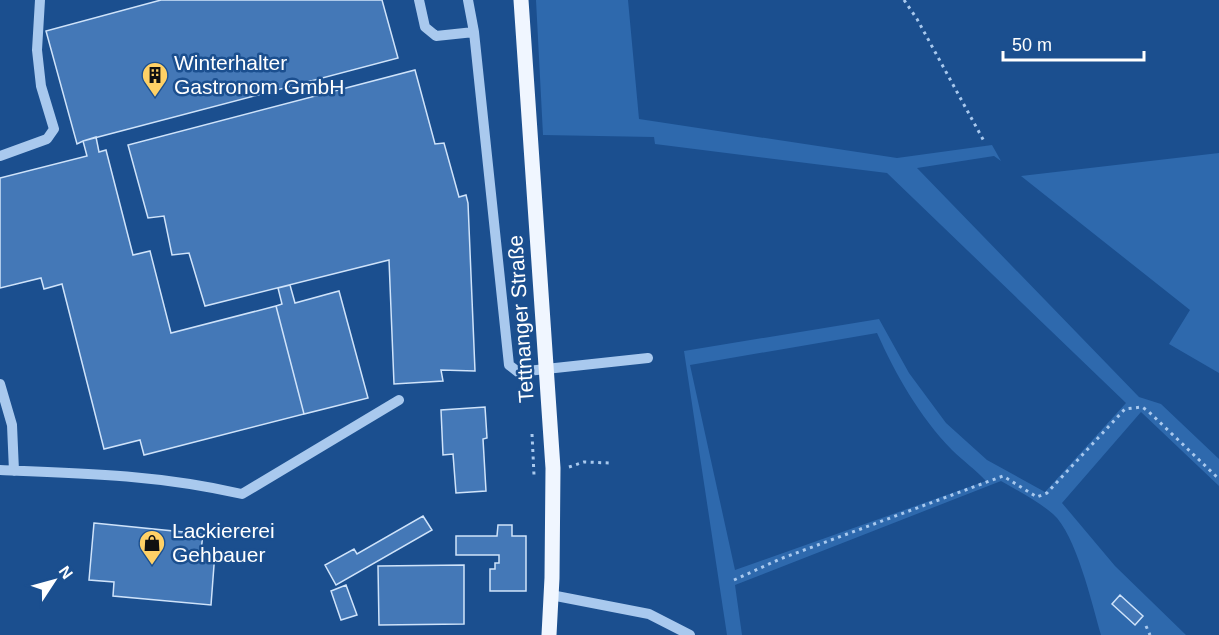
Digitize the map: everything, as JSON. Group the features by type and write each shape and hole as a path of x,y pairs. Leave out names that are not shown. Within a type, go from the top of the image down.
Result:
{"main road":[{"name":"Tettnanger Straße","path":"521,0 553,468 549,635"}],"street":[{"path":"0,156 47,139 54,129 41,86 37,50 40,0"},
{"path":"419,0 425,27 436,36 474,32"},
{"path":"468,0 474,32 509,365 518,372 648,358"},
{"path":"0,384 12,425 14,471"},
{"path":"0,470 137,476 203,485 242,494 399,400"},
{"path":"551,595 649,614 690,635"}],"path":[{"path":"904,0 917,19 986,143"},
{"path":"734,580 780,559 1003,476 1037,497 1047,493 1125,409 1142,407 1148,411 1219,479"},
{"path":"531,426 535,479"},
{"path":"534,470 566,468 584,462 610,463"},
{"path":"1146,626 1150,635"}],"shaded area":[{"path":"536,0 628,0 639,119 897,158 992,145 1001,161 994,156 917,168 1139,397 1161,404 1219,459 1219,486 1141,412 1062,503 1115,566 1186,635 1101,635 1076,553 1061,524 1041,505 1001,481 735,585 742,635 727,635 684,351 879,319 909,373 946,423 987,460 1045,492 1126,403 887,173 655,144 654,137 543,135","holes":["877,333 900,380 929,423 952,450 986,481 735,570 690,365"]},
{"path":"1219,153 1219,373 1169,344 1190,310 1021,176"}],"building":[{"name":"Winterhalter Gastronom GmbH","path":"161,0 382,0 398,58 77,144 46,31"},
{"path":"415,70 435,144 444,143 459,197 466,195 468,203 475,371 441,370 443,381 394,384 389,260 205,306 189,253 172,255 164,216 148,218 128,145"},
{"path":"96,137 99,152 106,150 133,255 150,251 171,333 276,306 304,414 144,455 140,440 104,449 62,284 44,289 41,278 0,288 0,178 87,156 83,141"},
{"path":"290,285 295,303 339,291 368,398 304,414 276,306 282,304 278,288"},
{"path":"485,407 487,438 483,439 486,491 456,493 453,454 443,455 441,410"},
{"path":"423,516 432,530 336,585 325,565 354,549 357,554"},
{"name":"Lackiererei Gehbauer","path":"94,523 203,534 201,551 215,552 211,605 113,596 114,582 89,580"},
{"path":"498,525 512,525 512,536 526,536 526,591 490,591 490,569 495,569 495,563 499,563 499,555 456,555 456,536 497,536"},
{"path":"464,565 464,624 379,625 378,566"},
{"path":"346,585 357,615 341,620 331,591"},
{"path":"1120,595 1143,616 1135,625 1112,604"}],"place":[{"name":"Winterhalter Gastronom GmbH","path":"155,98"},
{"name":"Lackiererei Gehbauer","path":"152,566"}]}
